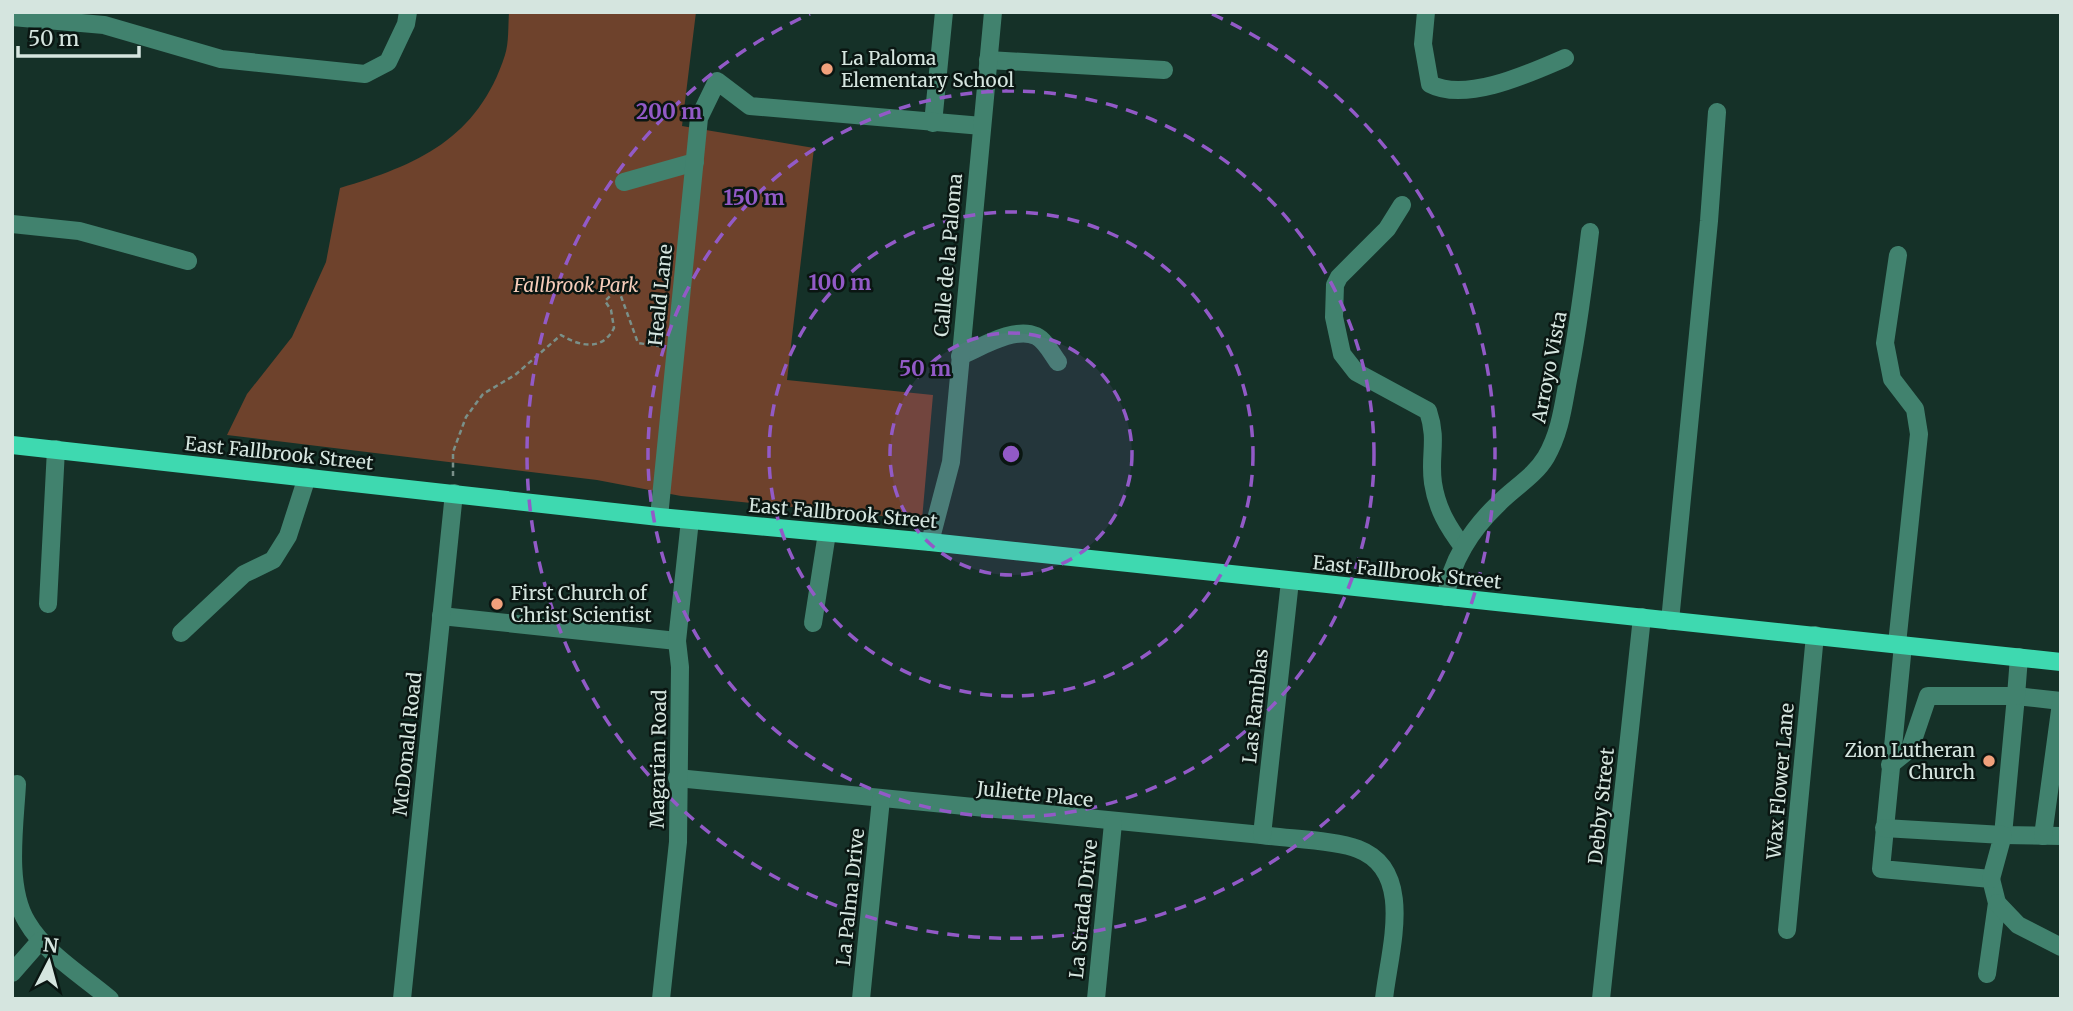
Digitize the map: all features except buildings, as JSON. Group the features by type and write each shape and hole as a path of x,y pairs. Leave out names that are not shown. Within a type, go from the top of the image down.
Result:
{"main road":[{"name":"East Fallbrook Street","path":"12,445 659,517 930,542 2061,662"}],"street":[{"path":"12,17 104,25 221,59 365,74 388,62 406,24 408,12"},
{"path":"944,12 933,124 982,126"},
{"name":"Calle de la Paloma","path":"930,542 951,462 993,12"},
{"path":"1426,12 1425,66 1430,84 1440,89 1490,86 1520,78 1565,58"},
{"path":"988,61 1164,70"},
{"name":"Heald Lane","path":"659,517 699,118 717,81 750,106 933,124"},
{"path":"1670,621 1717,112"},
{"path":"624,182 695,162"},
{"name":"East Fallbrook Street","path":"1402,205 1387,229 1339,277 1335,285 1334,317 1342,354 1356,372 1428,411 1435,431 1432,481 1442,518 1463,547"},
{"path":"12,224 79,231 188,261"},
{"name":"Arroyo Vista","path":"1446,597 1448,582 1463,547 1497,504 1518,490 1545,459 1558,432 1581,316 1590,232"},
{"path":"1898,255 1885,343 1892,379 1914,409 1919,434 1881,869 1991,879"},
{"path":"960,356 1006,337 1027,334 1041,339 1058,362"},
{"path":"48,604 56,449"},
{"path":"181,633 244,574 273,560 288,536 307,477"},
{"name":"McDonald Road","path":"402,999 454,493"},
{"name":"Magarian Road","path":"661,999 678,842 680,667 677,641 690,520"},
{"path":"813,623 827,533"},
{"name":"Las Ramblas","path":"1262,835 1290,581"},
{"path":"441,616 677,641"},
{"name":"Debby Street","path":"1601,999 1642,617"},
{"name":"Wax Flower Lane","path":"1787,930 1815,635"},
{"path":"1987,974 1997,903 1991,879 2003,835 2020,657"},
{"path":"1884,828 2052,836 2061,702 2016,696 1928,696 1910,749 1890,765"},
{"name":"Juliette Place","path":"677,778 1113,823 1262,835 1357,849 1383,864 1396,894 1384,999"},
{"path":"17,784 13,872 25,921 40,941 110,999"},
{"name":"La Palma Drive","path":"861,999 881,799"},
{"name":"La Strada Drive","path":"1096,999 1113,823"},
{"path":"1997,903 2018,925 2061,947"},
{"path":"12,973 40,941"}],"path":[{"path":"454,493 453,453 466,417 483,394 515,375 561,335 574,344 592,345 603,340 614,327 611,310 605,301 618,288 638,343 676,347"}],"green space":[{"name":"Fallbrook Park","path":"509,12 696,12 682,126 814,148 787,380 933,395 922,520 681,496 597,480 227,435 247,394 292,337 326,262 340,188 419,158 461,128 479,108 493,84 506,50"}],"place":[{"name":"La Paloma Elementary School","path":"827,69"},
{"name":"First Church of Christ Scientist","path":"497,604"},
{"name":"Zion Lutheran Church","path":"1989,761"}]}
